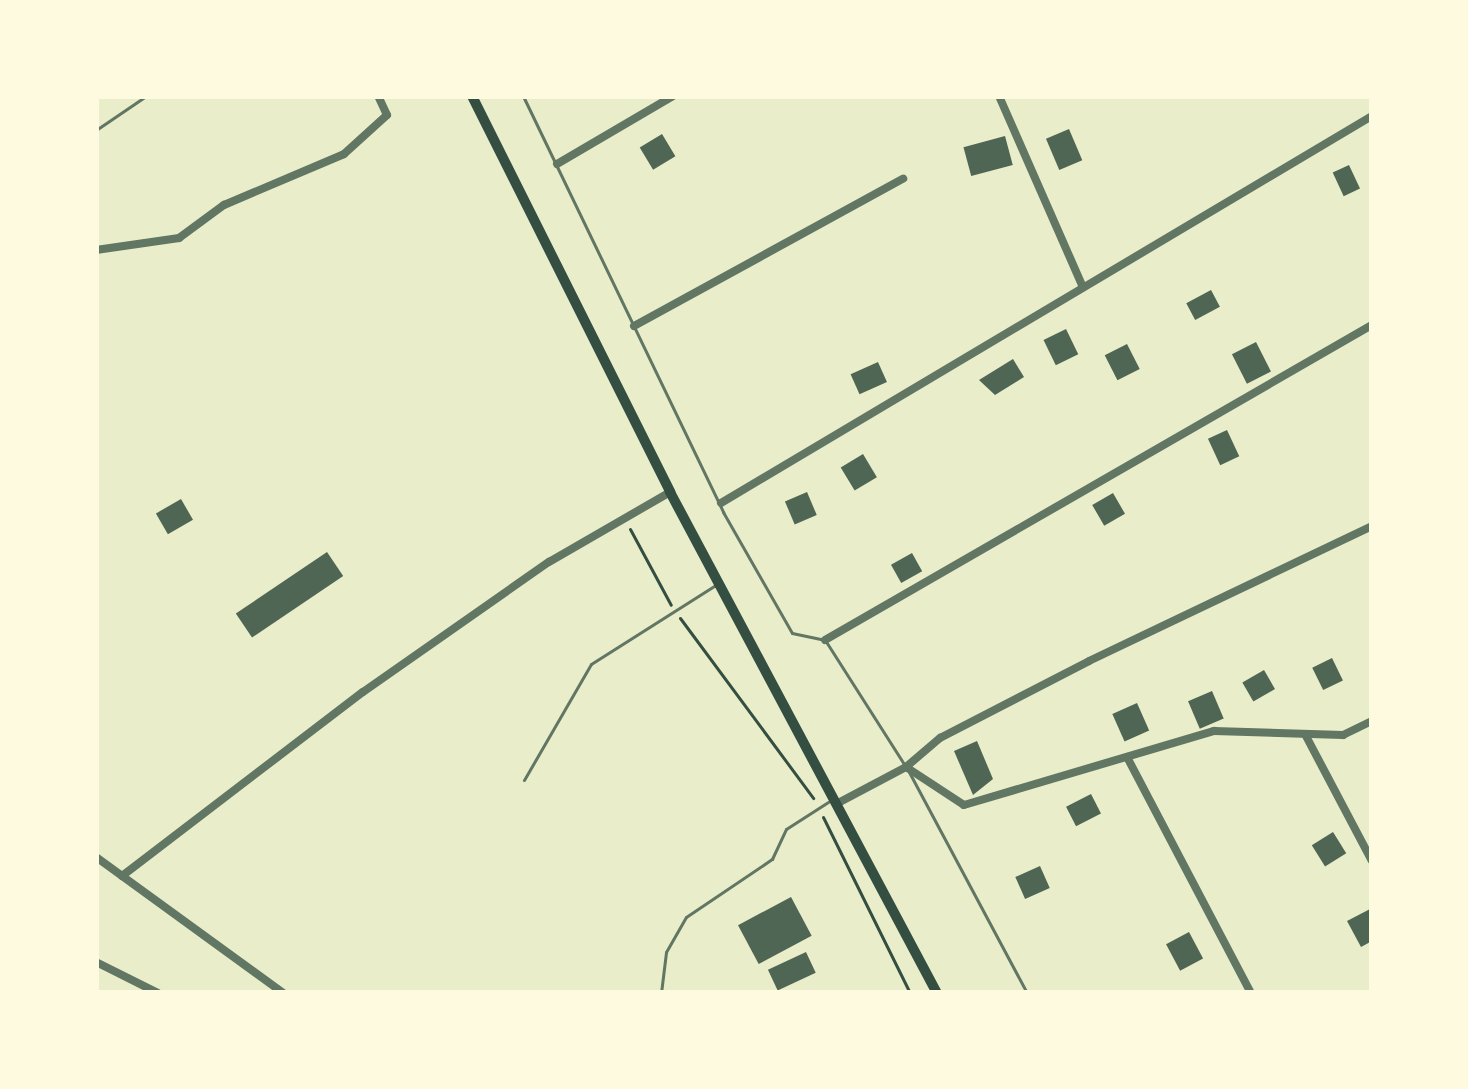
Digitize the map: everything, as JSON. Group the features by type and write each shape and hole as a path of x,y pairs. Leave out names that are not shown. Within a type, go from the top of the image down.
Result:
{"main road":[{"path":"472,96 670,492 937,993"}],"street":[{"path":"96,250 179,238 224,205 344,154 387,115 378,96"},
{"path":"557,164 673,96"},
{"path":"1004,98 1084,287"},
{"path":"721,503 1372,116"},
{"path":"634,326 903,179"},
{"path":"824,640 1372,325"},
{"path":"122,876 363,692 623,517 670,492"},
{"path":"836,801 906,767 940,738 1089,661 1372,526"},
{"path":"906,767 964,806 1214,731 1343,735 1372,721"},
{"path":"1306,736 1372,861"},
{"path":"1127,757 1251,993"},
{"path":"96,857 283,993"},
{"path":"96,962 158,993"}],"lane":[{"path":"96,130 146,96"},
{"path":"523,96 721,503 792,633 824,640 906,767 1028,993"},
{"path":"524,780 591,664 718,583"},
{"path":"661,993 666,952 686,917 772,859 786,829 836,801"}],"path":[{"path":"623,517 675,611 819,808 910,993"}],"building":[{"path":"1069,129 1082,160 1059,170 1046,139"},
{"path":"662,134 675,156 653,170 640,147"},
{"path":"1005,136 1013,165 971,176 963,147"},
{"path":"1349,165 1360,189 1344,196 1333,173"},
{"path":"1211,290 1220,307 1195,320 1186,303"},
{"path":"1066,329 1078,354 1056,365 1044,340"},
{"path":"1256,342 1271,371 1247,384 1232,354"},
{"path":"1127,344 1140,369 1117,380 1105,355"},
{"path":"1013,359 1024,377 995,395 979,380"},
{"path":"878,362 887,382 860,394 851,374"},
{"path":"1227,430 1239,456 1220,465 1208,439"},
{"path":"863,454 877,477 855,491 841,467"},
{"path":"807,492 817,515 795,524 785,501"},
{"path":"1113,493 1125,514 1104,526 1092,505"},
{"path":"181,499 193,520 168,534 156,514"},
{"path":"327,552 343,576 252,638 236,614"},
{"path":"912,553 922,571 901,583 891,565"},
{"path":"1332,658 1343,680 1323,690 1312,668"},
{"path":"1264,670 1275,689 1253,702 1242,682"},
{"path":"1212,691 1224,719 1200,729 1188,701"},
{"path":"1137,703 1149,730 1125,741 1112,714"},
{"path":"977,741 993,779 973,795 954,751"},
{"path":"1091,794 1101,814 1076,826 1066,807"},
{"path":"1333,832 1346,853 1325,866 1312,845"},
{"path":"1040,866 1050,888 1025,899 1015,877"},
{"path":"791,897 812,936 759,964 738,925"},
{"path":"1372,908 1372,941 1361,947 1347,921"},
{"path":"1189,932 1203,958 1180,971 1166,944"},
{"path":"806,952 816,973 778,991 768,970"}]}
